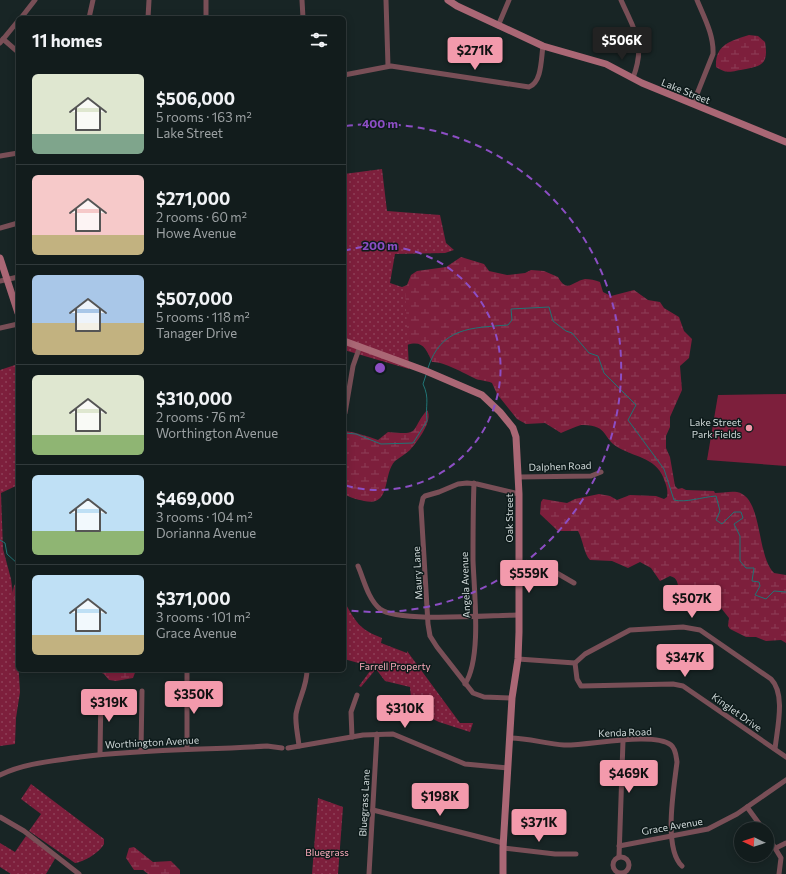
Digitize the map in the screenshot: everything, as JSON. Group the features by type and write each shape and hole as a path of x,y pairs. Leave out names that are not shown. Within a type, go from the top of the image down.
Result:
{"street":[{"path":"22,16 34,0"},
{"path":"89,16 93,0"},
{"path":"148,16 149,0"},
{"path":"206,0 206,16"},
{"path":"302,0 302,16"},
{"path":"386,0 388,66"},
{"name":"Lake Street","path":"448,0 456,6 543,46 606,64 633,78 786,142"},
{"path":"498,26 509,0"},
{"path":"621,0 640,49 639,61 633,78"},
{"path":"693,104 713,54 712,37 697,0"},
{"path":"16,24 2,41 16,51"},
{"path":"346,75 388,66 529,88 534,85 538,78 543,46"},
{"path":"0,156 16,153"},
{"path":"0,228 16,224"},
{"path":"0,258 4,280 16,308"},
{"path":"4,280 16,277"},
{"path":"0,328 16,324"},
{"name":"Oak Street","path":"346,342 427,372 482,395 500,412 513,428 516,437 519,476 520,564 518,659 512,698 503,845 503,874"},
{"path":"346,407 353,366 360,346"},
{"name":"Dalphen Road","path":"519,476 591,476 601,472"},
{"name":"Maury Lane","path":"512,698 480,696 473,693 431,638 428,616 422,500 425,496 458,484 474,483 519,494"},
{"name":"Angela Avenue","path":"465,684 472,669 476,615 473,551 474,483"},
{"path":"520,564 555,572 574,583"},
{"path":"358,566 370,597 380,609 397,616 519,615"},
{"path":"518,659 575,663 585,654 630,630 672,627 697,628 771,679 778,686 780,706 775,749"},
{"name":"Kinglet Drive","path":"575,663 577,679 582,686 672,684 683,686 786,757"},
{"path":"186,749 187,672"},
{"path":"299,746 296,712 307,682 307,672"},
{"path":"141,750 142,691"},
{"path":"100,754 101,692"},
{"path":"352,737 351,712 357,695"},
{"path":"288,748 377,734 398,735 468,766 508,768"},
{"name":"Bluegrass Lane","path":"369,874 377,734"},
{"name":"Kenda Road","path":"510,738 564,745 654,740 666,742 674,748 677,762 670,836"},
{"path":"619,857 623,741"},
{"name":"Worthington Avenue","path":"0,774 19,767 49,761 141,750 267,746 282,748"},
{"name":"Grace Avenue","path":"619,846 708,829 722,823 786,780"},
{"path":"747,807 758,822"},
{"path":"373,810 503,845 555,854 576,854"},
{"path":"0,817 24,831 79,874"},
{"path":"670,836 676,860 682,866"},
{"path":"776,848 786,843"},
{"path":"774,845 781,858 779,874"}],"green space":[{"path":"749,35 758,36 765,42 766,54 764,62 752,68 730,72 716,67 716,59 721,48 736,39"},
{"path":"382,169 387,211 440,215 446,243 454,250 445,253 395,254 390,283 405,288 409,369 346,351 346,174"},
{"path":"461,257 484,264 489,271 507,275 525,273 531,270 544,271 558,277 564,285 567,286 585,279 594,280 600,282 603,292 611,296 634,290 648,300 660,302 664,308 679,317 684,331 692,339 689,358 680,366 682,390 670,417 670,427 666,436 666,448 670,457 675,486 678,489 682,488 686,490 714,491 715,493 737,492 745,496 751,504 768,565 774,573 786,575 786,643 781,640 766,641 756,637 746,637 730,629 728,626 729,618 713,598 702,590 690,596 685,595 679,589 677,581 674,578 670,576 660,581 651,568 640,562 628,568 612,561 590,560 586,554 578,531 558,531 540,514 541,502 543,499 567,503 575,499 599,494 610,496 617,500 630,495 656,496 664,499 667,497 667,488 662,474 652,463 619,448 601,429 590,425 581,425 561,433 545,423 526,424 517,419 497,394 492,383 476,379 447,365 432,362 423,347 417,344 407,345 392,291 407,285 411,275 417,271 446,267"},
{"path":"16,365 16,486 1,493 3,549 11,579 15,609 16,672 19,672 20,692 16,718 15,744 0,746 0,370"},
{"name":"Lake Street Park Fields","path":"786,394 786,466 707,460 718,395"},
{"path":"427,410 429,414 424,431 410,450 395,461 391,467 383,495 373,502 364,501 346,495 346,431 357,433 378,440 388,432 411,432 414,430"},
{"path":"16,582 16,634 3,632"},
{"name":"Farrell Property","path":"346,605 359,625 368,632 382,638 381,643 407,653 407,651 460,723 473,723 470,732 439,722 412,709 410,687 385,681 376,669 361,687 359,686 373,667 346,660"},
{"path":"100,672 135,672 133,678 116,681 109,680 104,674"},
{"path":"31,784 104,839 104,844 102,847 83,861 75,863 29,831 41,814 21,799"},
{"name":"Bluegrass","path":"318,798 343,807 338,874 312,874"},
{"path":"26,836 56,857 46,874 11,874 0,867 0,843 15,852"},
{"path":"134,847 153,862 171,861 180,870 180,874 148,874 143,870 134,870 126,858 129,848"}],"waterway":[{"path":"428,368 441,344 449,337 470,329 508,325 512,320 511,309 549,307 553,321 566,331 572,333 589,353 598,356 604,373 636,405 628,420 664,469 674,500 679,501 716,496 720,511 716,520 722,524 734,512 741,512 743,518 734,524 740,536 740,561 746,568 754,568 752,581 759,582 760,586 755,595 766,599 774,591 786,592"},
{"path":"346,433 356,434 381,444 413,443 427,421 427,398 423,384 426,375"},
{"path":"0,540 5,543 7,554 16,562"}],"place":[{"name":"Lake Street Park Fields","path":"749,428"}]}
